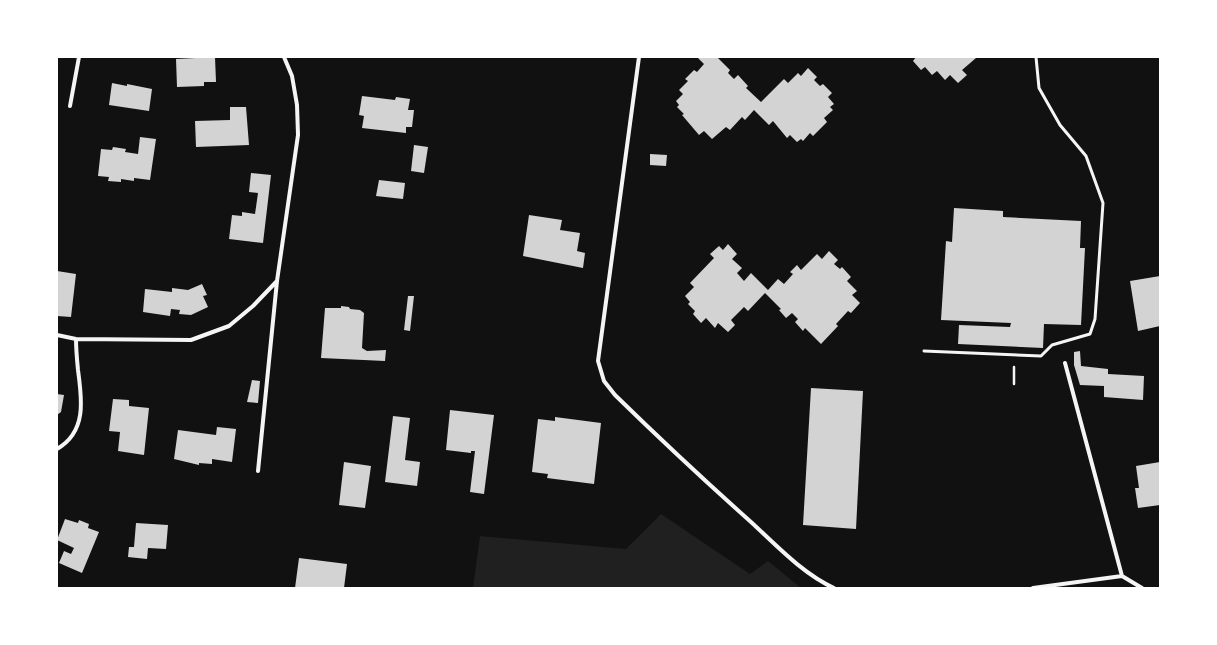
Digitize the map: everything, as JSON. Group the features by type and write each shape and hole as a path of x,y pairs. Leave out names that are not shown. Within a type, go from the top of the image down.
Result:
{"street":[{"path":"70,106 79,57"},
{"path":"258,471 277,281 298,135 297,105 292,76 284,57"},
{"path":"639,57 598,361 604,381 615,395 692,470 786,555 823,583 834,588"},
{"path":"57,335 76,339 190,340 229,326 253,306 277,281"},
{"path":"57,449 73,434 80,421 82,392 76,339"},
{"path":"1065,363 1122,576"},
{"path":"1033,588 1122,576 1142,588"}],"lane":[{"path":"924,351 1041,356 1052,345 1090,334 1095,311 1103,202 1086,156 1060,125 1039,88 1036,57"}],"path":[{"path":"1014,355 1014,384"}],"shaded area":[{"path":"661,514 750,574 768,561 801,588 473,588 480,536 626,549"}],"building":[{"path":"215,57 216,82 204,82 204,86 177,87 176,59"},
{"path":"697,57 717,57 730,70 728,73 734,79 738,75 748,86 746,88 761,102 784,79 788,83 798,73 801,76 808,68 817,77 814,80 820,86 823,84 832,93 828,97 834,104 830,107 833,110 824,118 827,122 813,136 810,133 803,141 801,139 797,142 790,135 787,138 773,121 769,125 754,110 745,120 742,117 730,130 726,127 712,139 704,131 699,135 682,115 684,114 677,107 679,105 676,101 683,94 679,90 688,81 685,79 694,70 697,72 704,64"},
{"path":"916,57 976,58 962,70 967,75 958,83 950,75 945,80 937,71 932,75 925,67 921,70 913,61"},
{"path":"112,83 127,86 127,84 152,89 149,111 109,105"},
{"path":"362,96 395,100 396,97 410,99 408,110 414,110 412,127 406,127 406,133 362,128 364,116 359,115"},
{"path":"230,107 246,107 249,145 196,147 195,121 230,120"},
{"path":"140,137 156,139 150,180 134,178 134,181 121,179 121,182 108,181 109,177 98,176 101,149 112,150 113,147 126,149 125,152 138,154"},
{"path":"414,145 428,147 424,173 411,171"},
{"path":"650,154 667,155 666,166 650,165"},
{"path":"251,173 271,175 263,243 229,239 232,215 242,216 242,212 255,214 258,193 249,192"},
{"path":"379,180 405,183 403,199 376,196"},
{"path":"954,208 1003,211 1003,217 1081,221 1080,248 1085,248 1081,325 1044,324 1043,348 958,344 959,325 1010,327 1011,323 941,320 946,241 952,242"},
{"path":"529,215 562,220 560,230 580,233 577,251 585,253 583,268 523,256"},
{"path":"728,244 737,254 732,259 742,268 737,273 744,281 751,273 768,290 778,279 784,284 793,274 790,272 797,265 801,270 817,254 822,259 829,251 838,260 834,264 840,269 842,267 851,277 847,281 857,291 852,295 860,303 851,313 848,311 836,324 838,326 821,344 805,328 803,331 795,322 798,319 792,313 786,318 779,310 781,309 765,293 748,311 744,307 731,320 735,325 728,332 718,323 715,328 706,318 701,323 693,314 695,311 688,304 690,302 685,296 694,287 690,283 714,258 710,254 719,246 723,250"},
{"path":"57,271 76,274 71,317 57,316"},
{"path":"1160,276 1160,326 1138,331 1130,281"},
{"path":"202,284 207,295 203,296 208,307 191,315 179,314 180,310 171,309 170,316 143,312 145,289 172,292 172,288 188,290"},
{"path":"408,296 414,296 410,331 404,330"},
{"path":"341,306 360,310 364,313 362,348 367,351 386,350 385,361 321,358 325,308 341,308"},
{"path":"1080,351 1081,366 1108,369 1108,374 1144,376 1143,400 1104,397 1104,386 1080,385 1074,365 1074,352"},
{"path":"252,380 260,381 258,403 247,402"},
{"path":"811,388 863,391 856,529 803,525"},
{"path":"57,394 64,395 61,412 57,415"},
{"path":"113,399 129,400 129,406 149,408 144,455 118,451 120,432 109,431"},
{"path":"450,410 494,415 484,494 470,492 475,451 471,451 471,453 446,450"},
{"path":"393,416 410,418 405,460 420,462 417,486 385,482"},
{"path":"555,417 601,423 594,484 547,478 548,474 532,472 538,419 555,421"},
{"path":"217,427 236,429 232,462 212,459 212,464 199,463 199,465 174,459 178,430 216,435"},
{"path":"344,462 371,466 365,508 339,505"},
{"path":"1160,462 1160,505 1138,508 1135,488 1139,488 1136,466"},
{"path":"65,519 78,523 79,520 89,524 88,528 99,532 82,573 59,563 64,551 71,554 74,548 57,540"},
{"path":"136,523 168,525 166,549 148,548 147,559 128,557 129,547 134,547"},
{"path":"299,558 347,564 344,588 295,588"}]}
